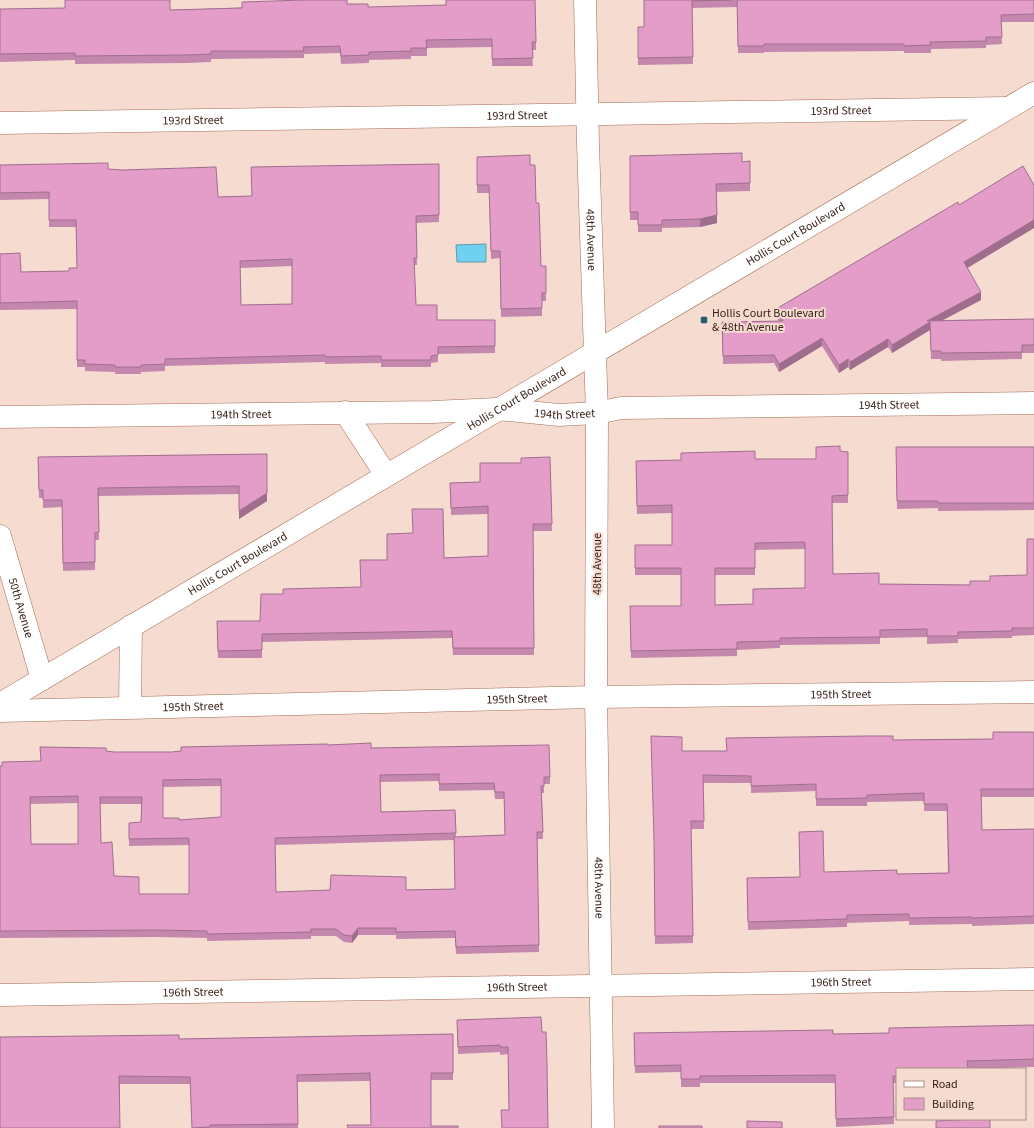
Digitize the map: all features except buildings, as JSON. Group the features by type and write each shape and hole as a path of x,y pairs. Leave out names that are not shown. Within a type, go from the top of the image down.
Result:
{"street":[{"name":"48th Avenue","path":"585,0 587,114 597,413 596,697 603,1128"},
{"name":"Hollis Court Boulevard","path":"0,704 1034,93"},
{"name":"193rd Street","path":"0,123 1034,107"},
{"name":"194th Street","path":"0,417 433,412 497,409 560,415 597,413 621,408 1034,403"},
{"path":"345,412 386,476"},
{"name":"50th Avenue","path":"0,536 42,679"},
{"path":"130,707 131,626"},
{"name":"195th Street","path":"0,711 596,697 1034,692"},
{"name":"196th Street","path":"0,995 1034,979"}],"water":[{"path":"486,244 486,262 457,262 456,245"}],"place":[{"name":"Hollis Court Boulevard & 48th Avenue","path":"704,320"}]}
